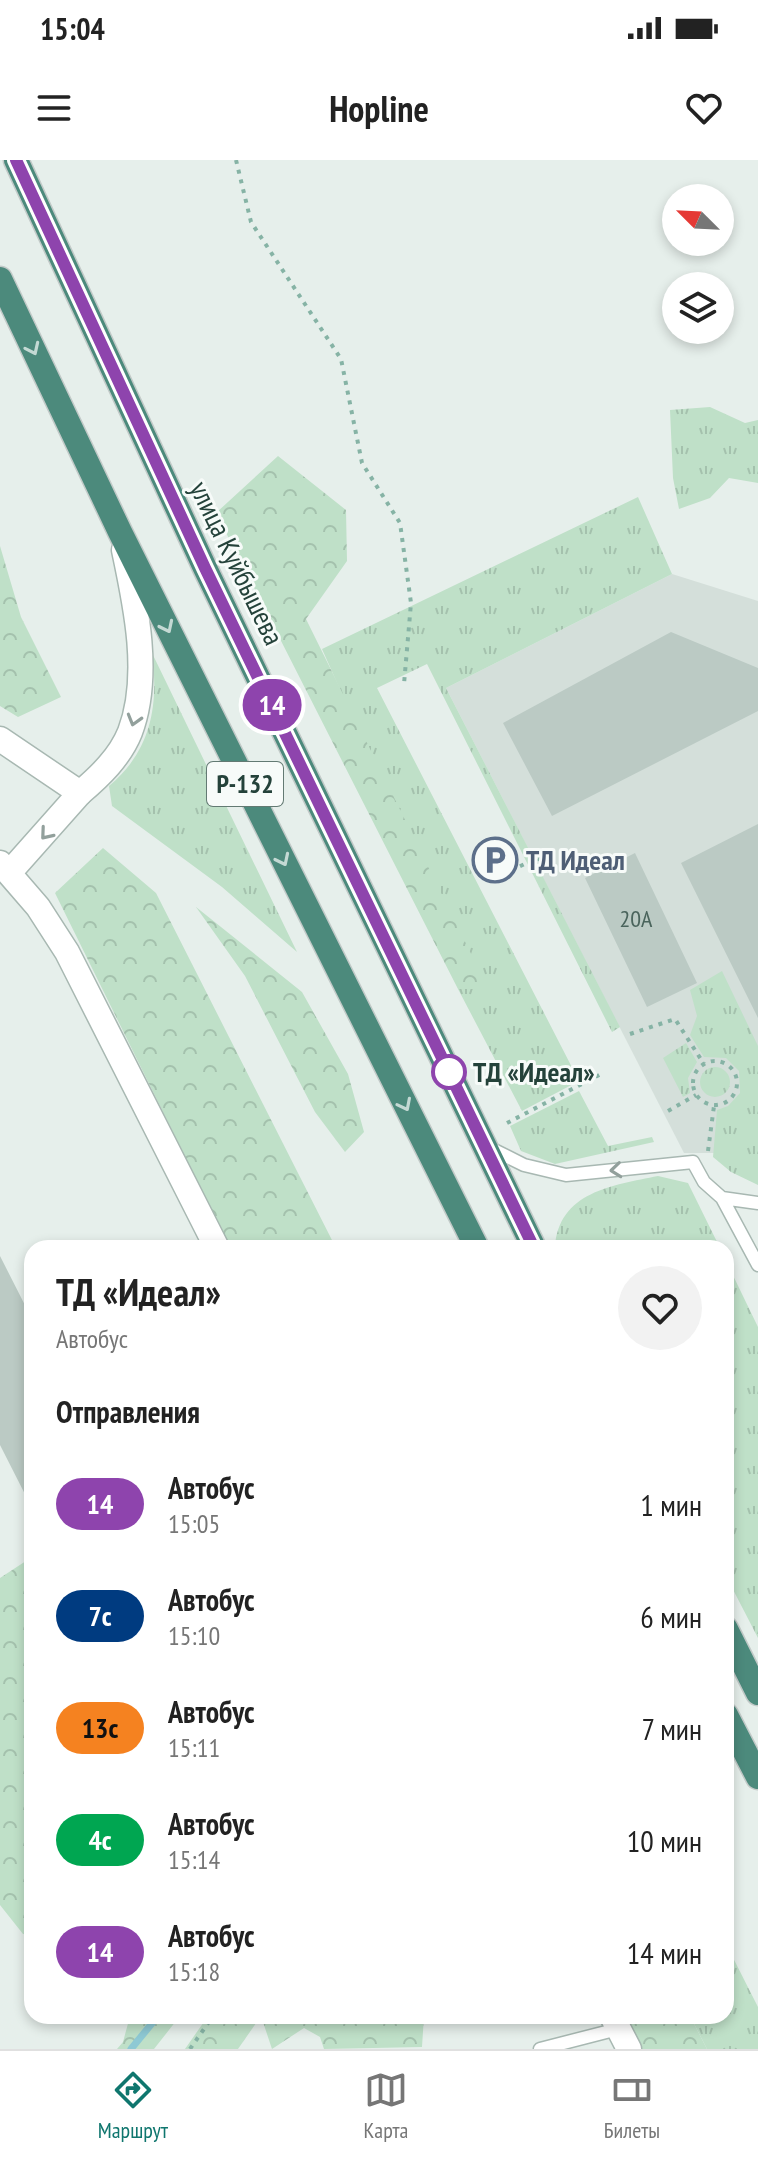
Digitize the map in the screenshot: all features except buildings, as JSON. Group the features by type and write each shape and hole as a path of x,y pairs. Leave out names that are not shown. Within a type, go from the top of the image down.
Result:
{"highway":[{"name":"улица Куйбышева","path":"16,160 198,554 530,1240"},
{"name":"Р-132","path":"0,279 120,532 473,1240"},
{"path":"734,1645 758,1693"},
{"path":"734,1730 758,1777"}],"street":[{"path":"120,532 134,595 139,699 129,735 106,770 5,868 38,907 67,952 213,1240"},
{"path":"0,739 80,793"}],"lane":[{"path":"482,1144 524,1165 566,1175 693,1162 704,1182 722,1198 758,1265"},
{"path":"722,1198 758,1203"},
{"path":"540,2049 620,2031"}],"path":[{"path":"236,160 251,222 341,359 362,463 400,523 411,603 404,684"},
{"path":"502,875 537,858 546,863"},
{"path":"630,1034 675,1019 704,1064"},
{"path":"696,1095 694,1078 704,1064 722,1062 736,1074 736,1092 731,1099 714,1106"},
{"path":"507,1123 601,1074"},
{"path":"696,1095 714,1106"},
{"path":"668,1111 696,1095"},
{"path":"704,1182 714,1106"},
{"path":"190,2049 207,2024"}],"shaded area":[{"path":"672,574 758,601 758,1153 684,1153 446,688"}],"green space":[{"path":"710,407 745,423 758,420 758,483 729,478 710,498 679,509 673,478 670,410"},
{"path":"278,456 346,510 347,561 306,619 481,974 473,989 458,989 216,513"},
{"path":"638,497 672,574 446,688 620,1027 612,1032 427,664 377,688 579,1081 522,1111 458,989 473,989 322,649"},
{"path":"0,546 21,617 61,697 18,717 0,706"},
{"path":"152,653 297,952 222,887 112,806 109,786 134,758 149,726 154,691"},
{"path":"103,848 156,893 332,1240 226,1240 55,893"},
{"path":"196,907 302,992 348,1074 364,1132 345,1152 315,1112 245,976"},
{"path":"722,971 758,1046 758,1185 731,1172 713,1157 717,1110 728,1106 740,1093 739,1071 726,1058 704,1057 690,1035 697,1016 690,990"},
{"path":"686,1043 697,1062 688,1078 690,1093 683,1097 663,1058"},
{"path":"715,1067 726,1071 730,1082 726,1093 715,1097 704,1093 700,1082 704,1071"},
{"path":"579,1091 608,1146 652,1137 654,1142 555,1164 521,1151 510,1126"},
{"path":"658,1176 688,1183 716,1240 556,1240 566,1214 577,1203 591,1194"},
{"path":"734,1278 758,1327 758,1638 734,1592"},
{"path":"24,1562 24,1934 0,1905 0,1578"},
{"path":"734,1960 758,2007 758,2049 707,2049 694,2024 734,2024"},
{"path":"128,2024 174,2024 154,2049 117,2049 123,2042"},
{"path":"202,2024 255,2024 238,2049 185,2049"},
{"path":"264,2024 423,2024 422,2047 324,2049 320,2037 304,2028 272,2049"},
{"path":"629,2024 694,2024 707,2049 641,2049"}],"waterway":[{"path":"131,2049 151,2024"}],"bus line":[{"name":"14","path":"16,160 205,568 530,1240"}],"place":[{"name":"ТД Идеал","path":"495,860"},
{"name":"ТД «Идеал»","path":"449,1072"}]}
